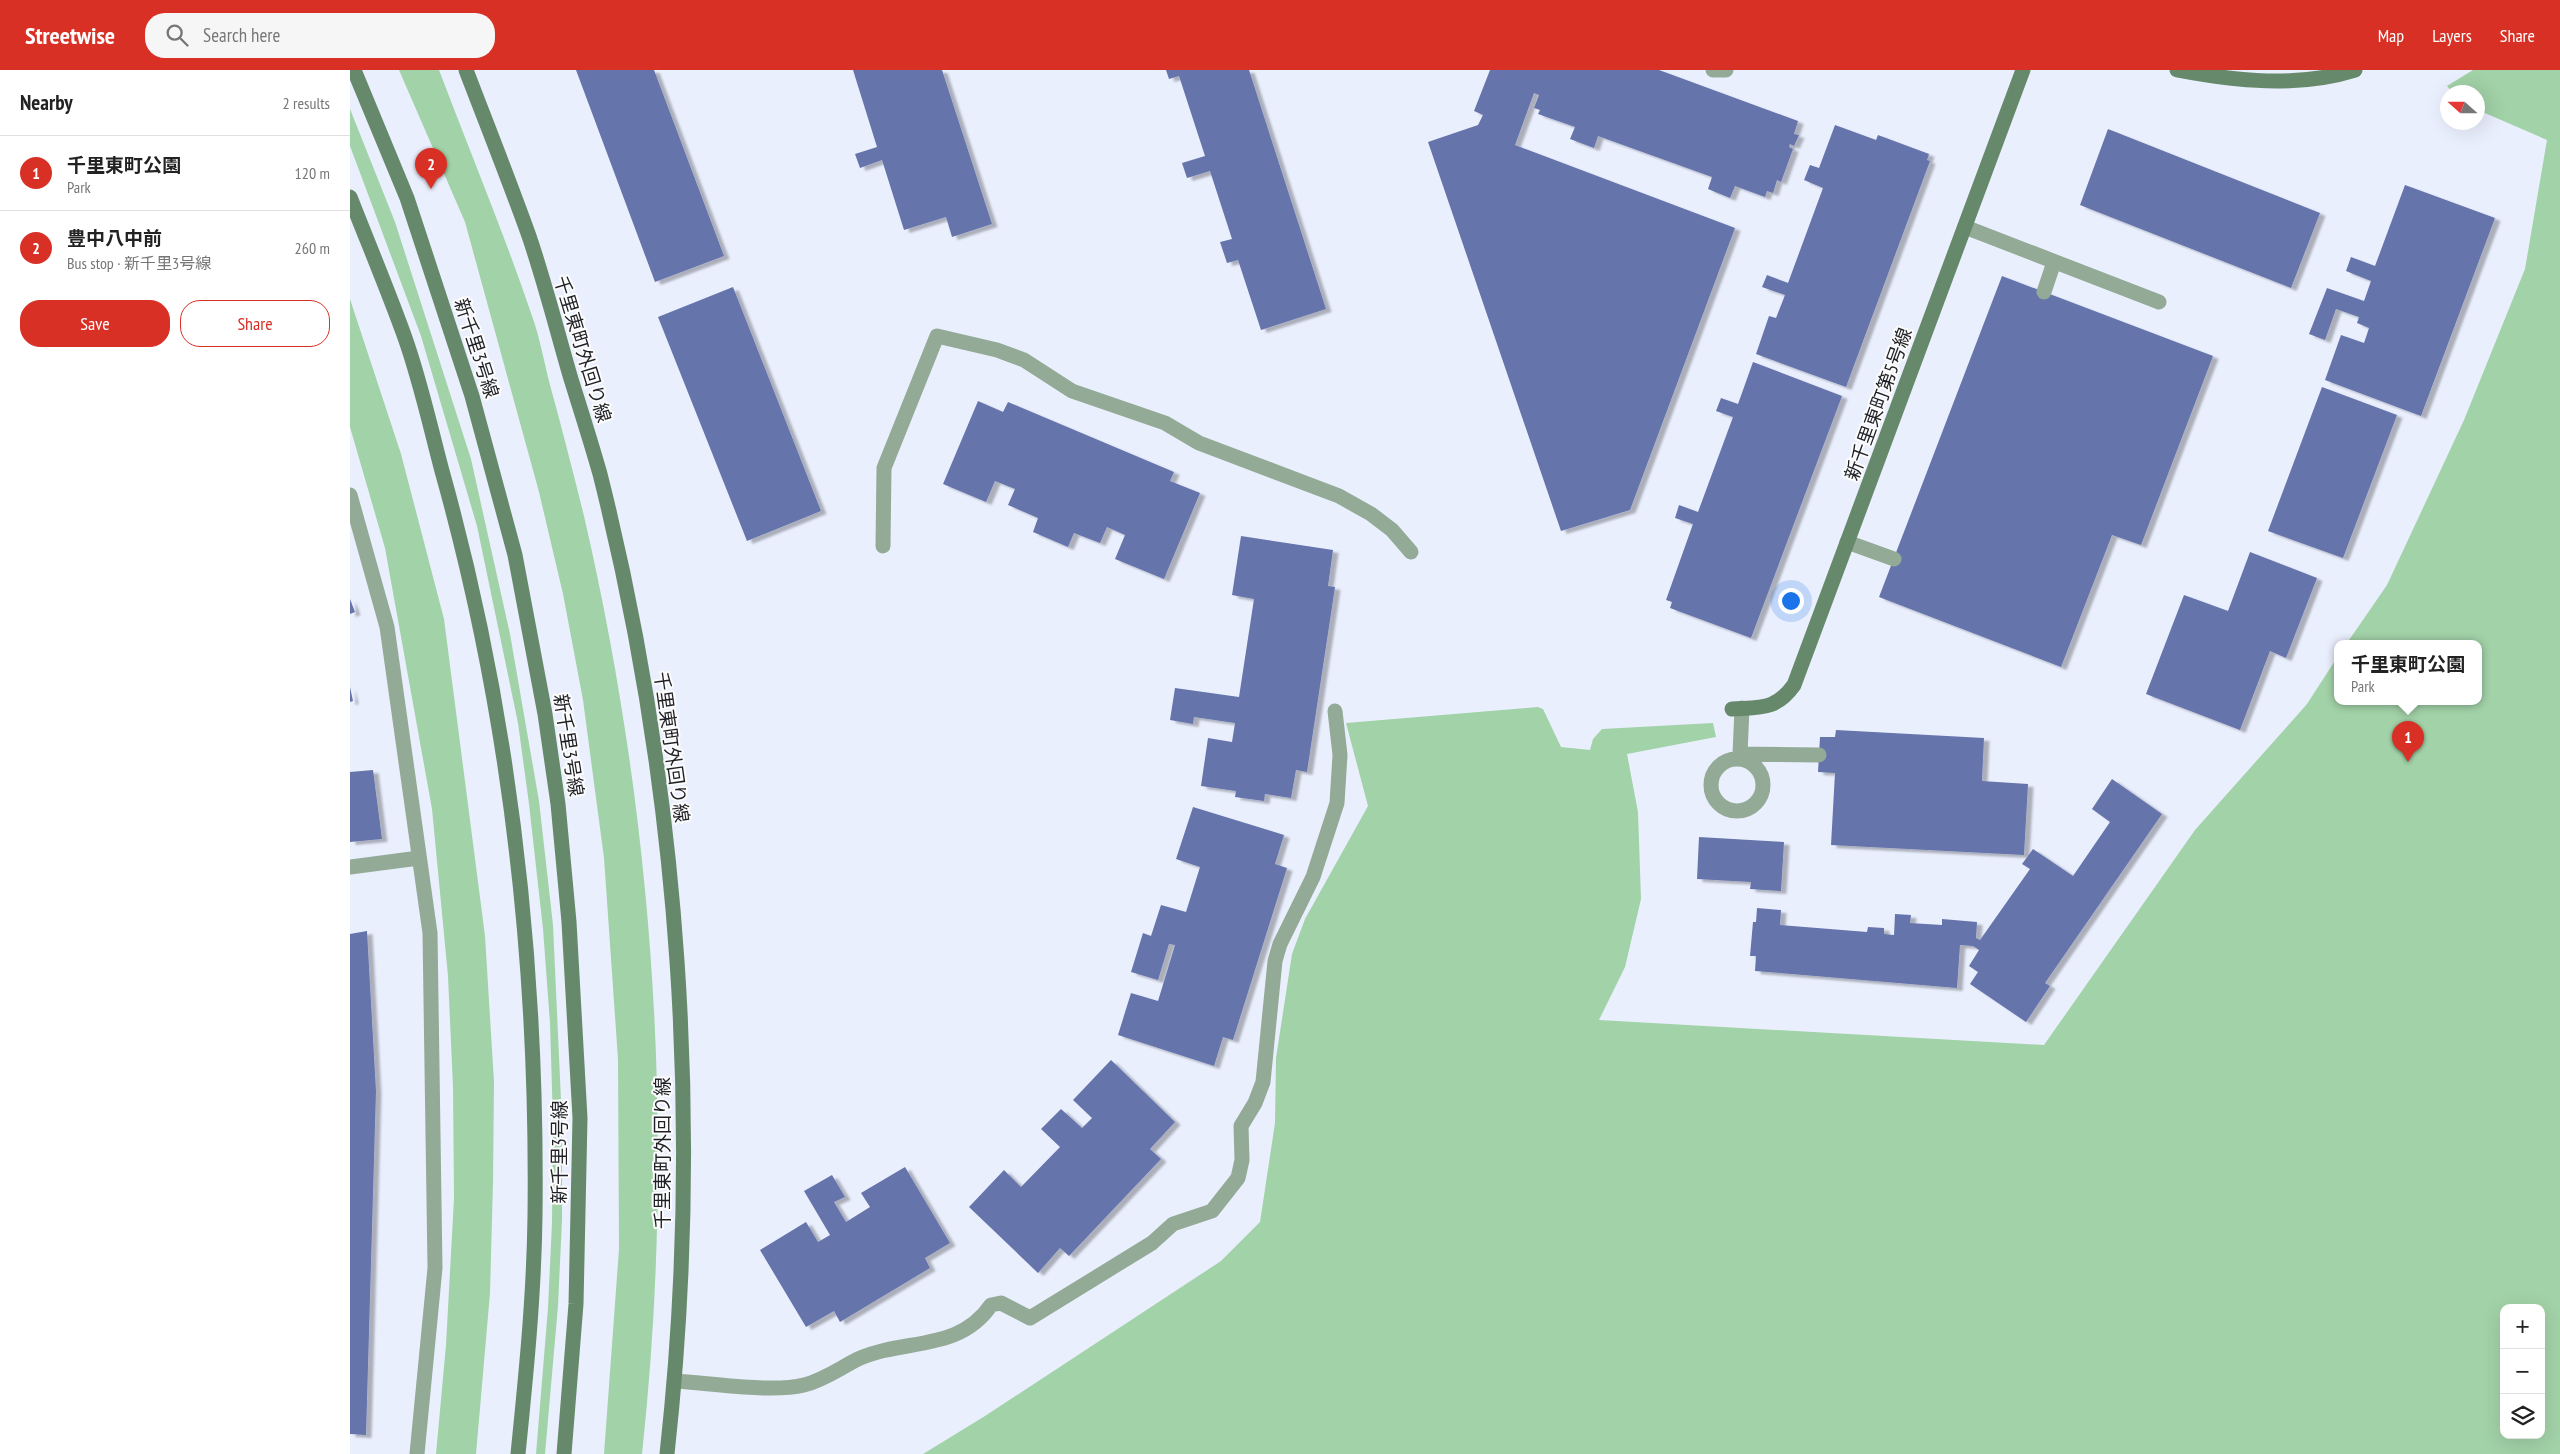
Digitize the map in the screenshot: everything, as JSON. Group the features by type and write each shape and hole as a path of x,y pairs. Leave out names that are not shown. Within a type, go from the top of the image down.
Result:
{"street":[{"name":"新千里3号線","path":"354,70 407,198 472,396 515,555 545,714 558,804 569,922 580,1118 576,1304 564,1454"},
{"name":"千里東町外回り線","path":"466,70 529,238 599,473 630,610 653,746 670,884 683,1072 682,1272 675,1381 667,1454"},
{"path":"1713,70 1726,70"},
{"name":"新千里東町第5号線","path":"1819,755 1741,757 1737,708 1771,706 1786,695 1794,684 2023,70"},
{"path":"2177,70 2219,77 2270,81 2322,77 2355,70"},
{"name":"新千里3号線","path":"350,197 405,338 466,557 500,722 510,794 527,962 535,1121 535,1220 518,1454"},
{"path":"1965,227 2159,302"},
{"path":"2044,292 2054,262"},
{"path":"883,546 884,468 937,336 997,350 1024,360 1072,391 1164,424 1199,443 1339,496 1371,514 1392,530 1411,552"},
{"path":"350,494 387,627 430,933 435,1268 417,1454"},
{"path":"1847,542 1894,559"},
{"path":"675,1381 752,1386 803,1385 832,1374 859,1359 892,1348 945,1339 964,1331 984,1315 991,1305 1001,1303 1030,1318 1152,1243 1172,1224 1212,1211 1219,1205 1238,1178 1242,1160 1241,1126 1255,1103 1263,1082 1275,961 1280,944 1313,877 1337,803 1340,755 1335,711"},
{"path":"350,867 419,858"}],"green space":[{"path":"399,70 439,70 510,254 540,341 584,516 608,632 628,748 643,865 652,982 657,1100 657,1218 652,1336 642,1454 604,1454 619,1249 618,1059 604,858 583,700 563,594 539,492 465,222"},
{"path":"2473,70 2560,70 2560,1454 923,1454 985,1416 1221,1261 1260,1222 1275,1123 1276,1058 1292,954 1305,919 1368,806 1346,723 1538,707 1543,709 1561,747 1590,750 1593,739 1602,729 1713,723 1716,737 1627,754 1638,812 1641,899 1625,967 1599,1020 2044,1045 2195,830 2307,704 2334,662 2334,705 2482,705 2482,640 2349,640 2387,585 2464,420 2525,269 2547,140 2485,113 2485,85 2449,85"},
{"path":"350,109 395,222 471,459 510,634 539,801 553,925 562,1122 562,1220 558,1306 545,1454 536,1454 548,1308 552,1223 553,1123 550,1023 543,929 518,723 477,526 421,336 350,146"},
{"path":"350,299 401,454 444,619 485,936 494,1082 493,1182 490,1293 476,1454 436,1454 446,1345 454,1198 453,1087 448,976 432,809 385,548 350,427"}],"building":[{"path":"576,70 654,70 724,256 655,282"},
{"path":"853,70 942,70 992,224 952,237 946,217 904,230 882,160 860,168 855,154 877,147"},
{"path":"1166,70 1249,70 1326,309 1261,330 1238,260 1227,263 1220,242 1232,239 1210,171 1187,178 1182,163 1205,156 1179,76 1169,79"},
{"path":"1490,70 1659,70 1798,121 1794,134 1799,135 1794,146 1790,144 1789,147 1793,149 1781,182 1777,180 1773,193 1767,191 1765,197 1735,186 1730,198 1708,189 1712,177 1598,136 1594,148 1570,139 1575,127 1538,114 1540,110 1534,108 1539,95 1534,93 1515,145 1735,228 1630,510 1561,531 1428,142 1478,125 1483,115 1474,111"},
{"path":"1835,125 1876,140 1878,135 1929,154 1927,160 1930,161 1846,387 1756,354 1769,316 1776,318 1785,295 1762,287 1767,275 1788,283 1823,188 1804,180 1810,165 1819,168"},
{"path":"2108,129 2320,213 2291,288 2080,205"},
{"path":"2405,185 2495,218 2421,416 2325,380 2341,335 2364,343 2369,328 2357,323 2359,317 2336,309 2325,340 2309,334 2327,288 2364,301 2371,281 2346,271 2351,257 2375,266"},
{"path":"2002,276 2213,356 2141,545 2112,535 2061,667 1879,597"},
{"path":"733,287 821,511 747,541 658,317"},
{"path":"1753,362 1842,396 1751,638 1670,608 1672,602 1666,600 1693,524 1675,518 1679,505 1698,512 1733,417 1716,411 1721,398 1738,404"},
{"path":"2322,387 2397,415 2343,558 2268,531"},
{"path":"978,401 1003,412 1008,402 1174,472 1170,481 1200,493 1164,579 1115,559 1125,535 1107,527 1100,543 1074,533 1068,547 1033,532 1038,518 1008,505 1015,489 995,481 986,502 943,484"},
{"path":"1241,536 1333,550 1328,586 1335,587 1307,772 1296,770 1291,798 1265,794 1264,801 1235,797 1236,791 1201,786 1208,738 1232,742 1235,723 1194,717 1193,724 1170,720 1175,688 1239,697 1254,599 1232,595"},
{"path":"2250,552 2317,578 2286,658 2270,651 2240,730 2146,694 2184,595 2228,611"},
{"path":"350,599 355,612 350,614"},
{"path":"350,687 353,701 350,702"},
{"path":"1836,730 1984,738 1982,781 2028,784 2024,855 1831,845 1835,773 1818,772 1820,737 1835,737"},
{"path":"373,770 382,839 350,842 350,772"},
{"path":"2112,779 2162,814 2045,983 2050,986 2026,1022 1970,984 1978,972 1969,966 1979,950 1973,946 1960,945 1957,988 1755,971 1756,956 1750,956 1753,922 1756,922 1757,908 1781,910 1780,925 1867,932 1868,927 1884,928 1884,934 1894,935 1895,914 1911,915 1910,923 1942,925 1942,919 1977,922 1976,938 1980,940 2030,869 2022,864 2033,849 2073,876 2110,822 2092,809"},
{"path":"1193,807 1284,835 1275,864 1287,868 1233,1040 1223,1037 1214,1066 1118,1035 1131,993 1158,1001 1175,945 1169,944 1158,980 1131,972 1143,933 1151,936 1161,905 1186,912 1200,867 1176,859"},
{"path":"1699,837 1784,842 1781,891 1750,889 1751,882 1697,879"},
{"path":"367,931 376,1091 366,1435 350,1434 350,934"},
{"path":"1111,1060 1175,1122 1150,1149 1161,1159 1069,1256 1060,1248 1038,1273 969,1207 1004,1170 1021,1187 1060,1147 1041,1129 1061,1109 1082,1128 1092,1118 1073,1100"},
{"path":"905,1167 950,1243 925,1258 930,1268 840,1322 834,1311 806,1327 760,1250 806,1222 818,1242 830,1235 804,1191 832,1175 845,1197 834,1202 846,1222 870,1207 861,1193"}],"place":[{"name":"豊中八中前","path":"431,189"},
{"name":"千里東町公園","path":"2408,762"}]}
